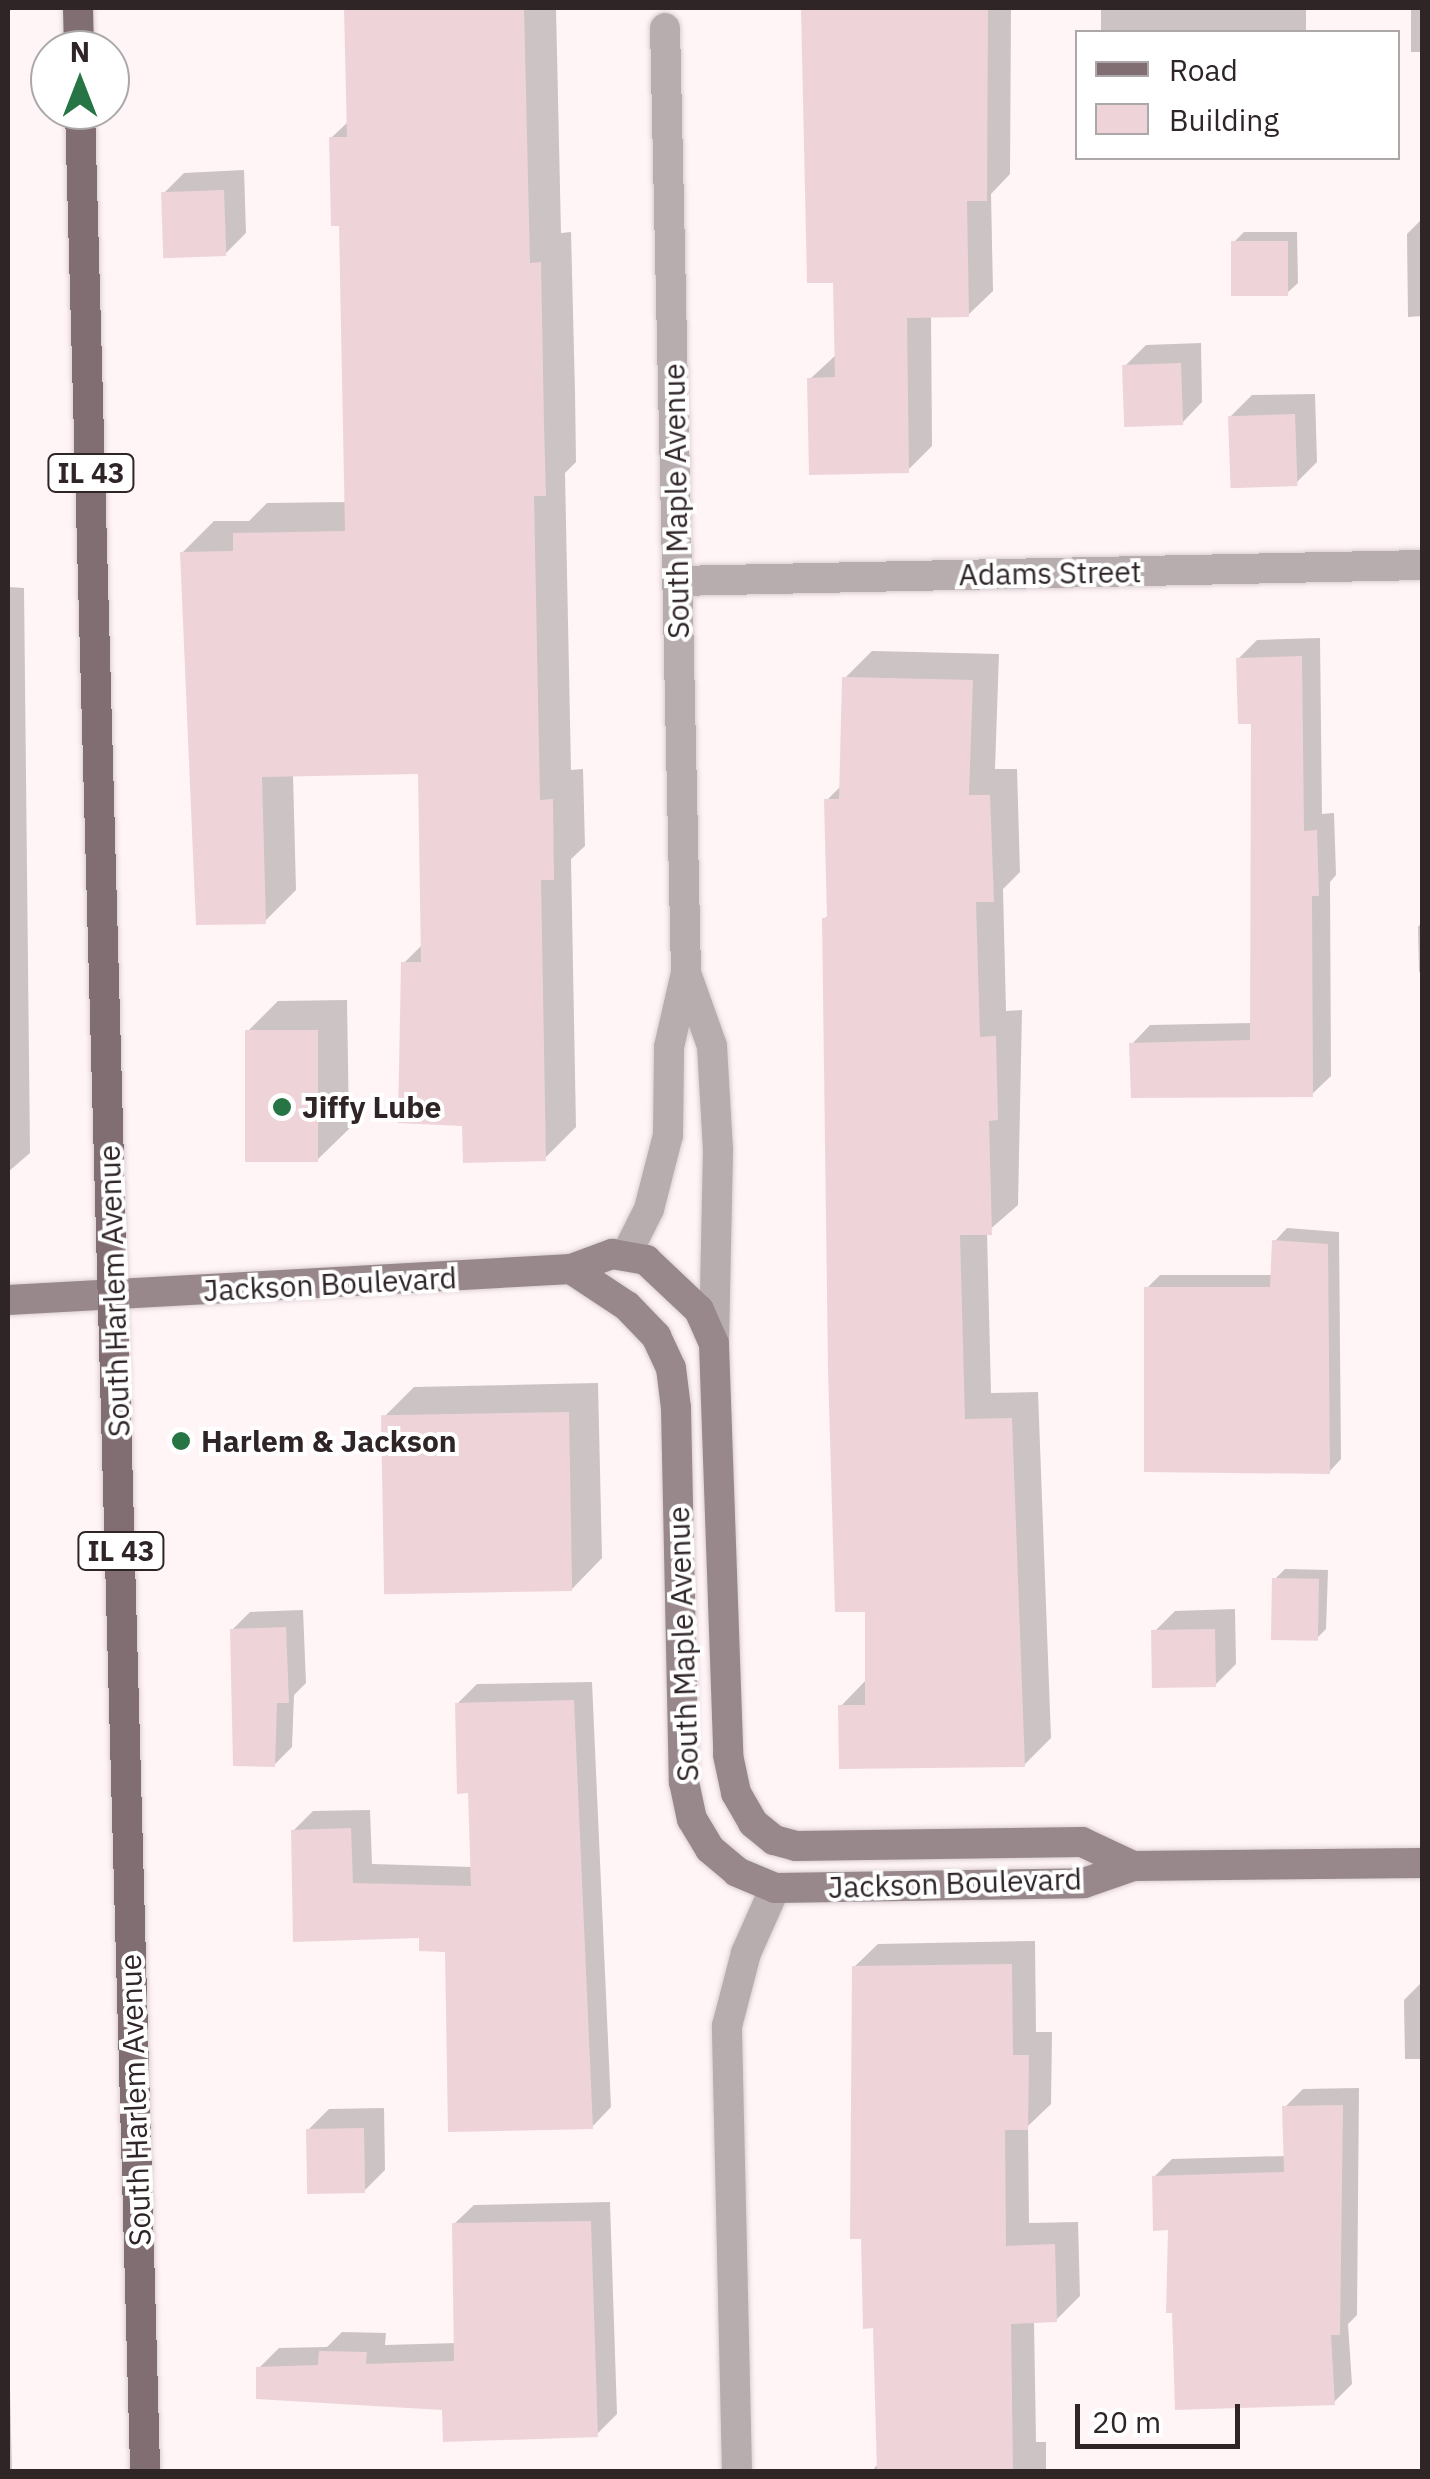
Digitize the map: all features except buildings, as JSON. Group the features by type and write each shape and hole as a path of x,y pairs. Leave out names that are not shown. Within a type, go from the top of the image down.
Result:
{"main road":[{"name":"South Harlem Avenue","path":"81,130 145,2472"}],"street":[{"name":"South Maple Avenue","path":"665,28 686,973 668,1047 668,1135 650,1209 626,1255 676,1282 699,1310 714,1344"},
{"name":"Adams Street","path":"678,581 1422,565"},
{"name":"South Maple Avenue","path":"686,973 712,1046 718,1150 714,1344 728,1755 736,1793 753,1823 774,1840 796,1846"},
{"path":"571,1270 626,1255"},
{"name":"South Maple Avenue","path":"571,1270 638,1315 670,1368 676,1408 684,1782 692,1819 710,1849 737,1872 775,1888"},
{"name":"Jackson Boulevard","path":"8,1300 571,1270"},
{"name":"Jackson Boulevard","path":"796,1846 1082,1842 1133,1866"},
{"name":"Jackson Boulevard","path":"775,1888 1084,1883 1133,1866 1422,1863"},
{"path":"737,2472 727,2026 746,1953 775,1888"}],"place":[{"name":"Jiffy Lube","path":"282,1107"},
{"name":"Harlem & Jackson","path":"181,1441"}]}
